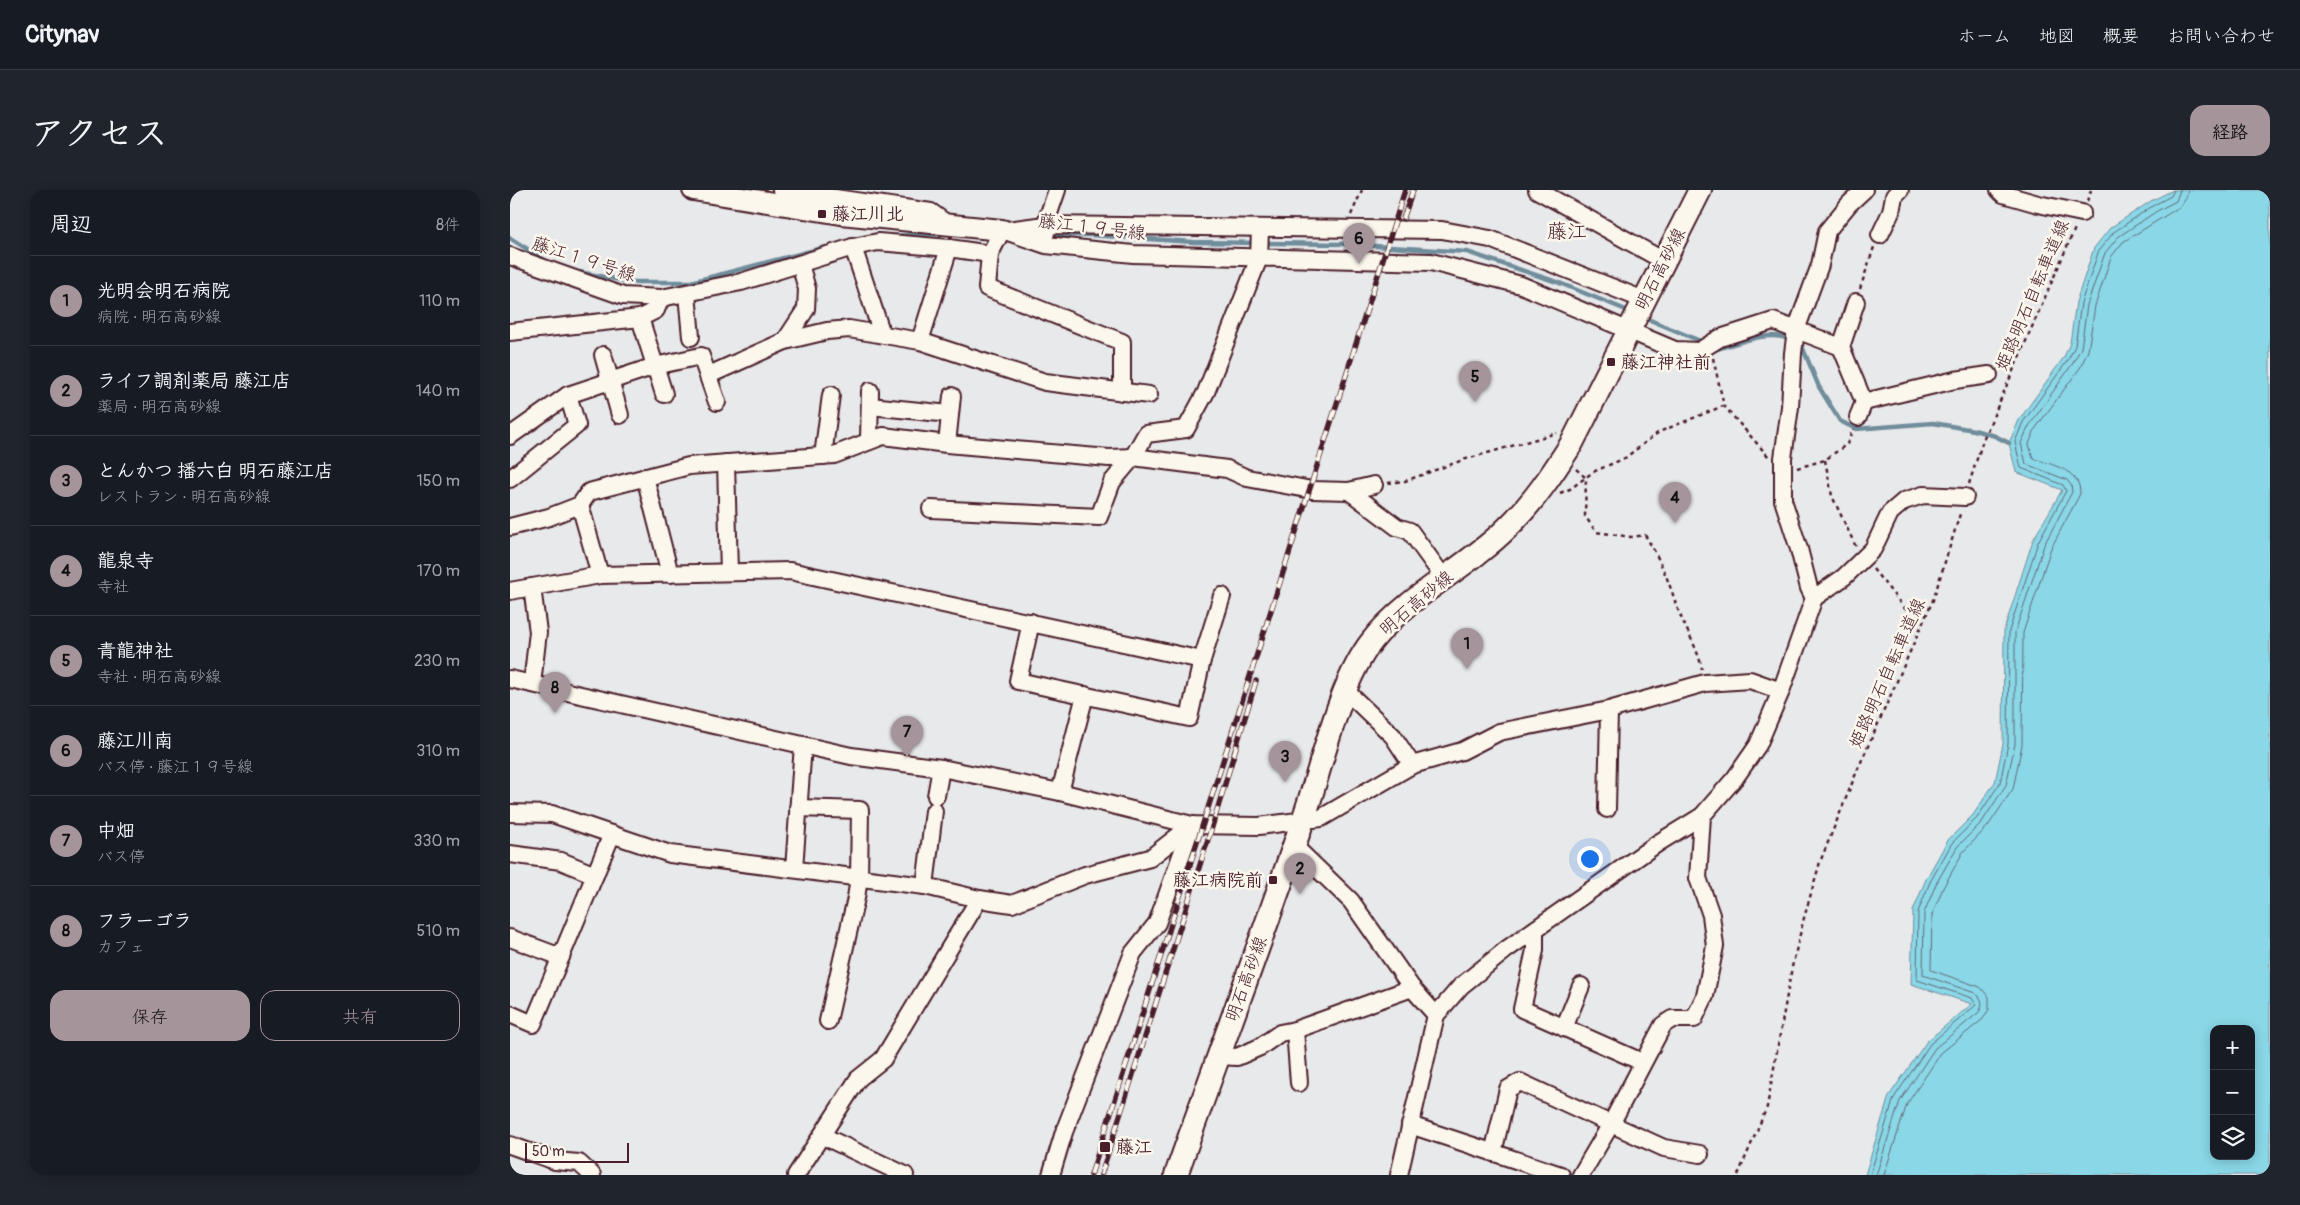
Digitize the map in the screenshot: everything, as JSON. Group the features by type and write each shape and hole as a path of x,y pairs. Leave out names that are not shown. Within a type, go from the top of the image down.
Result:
{"main road":[{"name":"明石高砂線","path":"1176,1175 1303,822 1345,690 1372,640 1398,616 1507,528 1539,491 1581,426 1700,190"}],"street":[{"path":"693,190 841,214 952,227 1002,230 1045,224 1442,230 1490,239 1637,315 1675,350 1699,351 1720,338 1773,321 1841,347"},
{"path":"781,190 931,212 952,227"},
{"path":"1046,245 1045,224 1056,190"},
{"path":"1537,190 1664,260"},
{"path":"1814,598 1809,588 1783,500 1783,472 1790,407 1793,353 1796,330 1820,265 1827,231 1864,190"},
{"path":"1880,235 1891,212 1894,196 1900,190"},
{"path":"1999,190 2003,194 2038,204 2082,213"},
{"path":"931,509 1098,517 1112,482 1133,457 1146,434 1186,429 1206,392 1259,258 1260,228"},
{"path":"1002,230 990,254 987,288 1122,342 1122,392"},
{"name":"藤江１９号線","path":"1002,230 1046,245 1133,254 1431,262 1637,315"},
{"name":"藤江１９号線","path":"510,256 623,296 661,298 741,282 853,247 878,242 949,248 990,254"},
{"path":"853,247 880,328 880,334"},
{"path":"920,341 949,248"},
{"path":"785,342 806,309 807,289 800,264"},
{"path":"687,294 691,337"},
{"path":"510,332 640,318 656,310 661,298"},
{"path":"1856,302 1841,347 1860,410 1955,380 1989,375"},
{"path":"640,318 664,394"},
{"path":"709,375 785,342 826,331 850,329 920,341 1045,382 1149,395"},
{"path":"603,355 620,414"},
{"path":"510,436 568,394 655,366 702,356 717,402"},
{"path":"510,479 577,425 568,394"},
{"path":"823,456 831,396"},
{"path":"946,444 952,396"},
{"path":"869,441 870,399 950,414"},
{"path":"510,527 549,517 580,505 589,492 689,466 834,455 883,436 946,444 1109,458 1133,457 1227,469 1247,478 1312,490 1349,491 1374,485"},
{"path":"726,463 730,572"},
{"path":"646,477 670,574"},
{"path":"1349,491 1396,527 1410,531 1444,578"},
{"path":"1398,1175 1436,1015 1461,986 1535,930 1658,843 1702,816 1735,778 1758,745 1781,691 1814,598 1844,577 1873,549 1890,513 1904,501 1923,495 1966,497"},
{"path":"580,505 600,575"},
{"path":"510,590 600,575 790,571 1202,660"},
{"path":"532,587 538,632 532,684"},
{"path":"1031,622 1018,681 1189,718 1202,660 1222,596"},
{"path":"510,679 850,756 941,768 1060,792 1192,825 1259,826 1303,822 1320,818 1412,765 1462,751 1499,732 1609,710 1705,683 1750,680 1781,691"},
{"path":"1345,690 1393,736 1412,765"},
{"path":"1060,792 1085,695"},
{"path":"1607,809 1609,710"},
{"path":"794,869 803,746"},
{"path":"925,886 941,768"},
{"path":"798,808 860,810 859,878 856,898 828,1021"},
{"path":"510,813 552,814 670,854 925,886 979,899 1012,904 1084,875 1150,858 1192,825"},
{"path":"1581,1175 1611,1124 1662,1024 1672,1019 1694,1019 1705,996 1715,946 1711,915 1698,878 1702,816"},
{"path":"1051,1175 1064,1132 1133,953 1156,923 1192,825"},
{"path":"510,1014 533,1024 612,834"},
{"path":"1294,845 1351,901 1412,988 1436,1015"},
{"path":"510,854 561,862 595,874"},
{"path":"796,1175 823,1136 858,1079 883,1059 979,899"},
{"path":"1535,930 1535,950 1522,1009 1642,1062"},
{"path":"510,938 561,957"},
{"path":"1564,1028 1581,986"},
{"path":"1218,1056 1237,1058 1260,1047 1280,1033 1295,1030 1412,988"},
{"path":"1295,1030 1299,1083"},
{"path":"1493,1153 1508,1090 1520,1082 1664,1148 1700,1154"},
{"path":"1410,1125 1561,1175"},
{"path":"823,1136 905,1175"},
{"path":"510,1145 557,1168 579,1163 592,1175"}],"path":[{"path":"1346,228 1362,190"},
{"name":"姫路明石自転車道線","path":"1738,1175 1767,1107 1795,957 1820,862 1857,771 1933,600 1983,440 2091,190"},
{"path":"1856,302 1872,250 1880,235"},
{"path":"1703,348 1712,356 1724,406 1783,472 1825,460 1847,444"},
{"path":"1539,491 1558,494 1570,489 1593,472 1625,458 1659,432 1724,406"},
{"path":"1374,485 1405,481 1463,460 1581,426"},
{"path":"1562,458 1586,478"},
{"path":"1825,460 1832,496 1856,546 1914,620"},
{"path":"1586,478 1586,516 1596,532 1630,537 1645,535 1658,556 1673,597 1700,656 1705,683"}],"water":[{"path":"2173,190 2270,190 2270,1175 1865,1175 1889,1096 1927,1041 1972,1004 1911,984 1913,911 1926,879 1948,840 1973,815 1995,782 2003,744 2004,630 2033,540 2062,490 2016,472 2009,443 2019,420 2064,357 2070,343 2076,302 2094,248 2110,228 2151,201"}],"waterway":[{"path":"888,236 942,234"},
{"path":"1050,235 1090,235 1193,242 1344,244 1467,252 1557,282 1631,312"},
{"path":"510,238 546,261"},
{"path":"579,272 631,282 691,282 826,247"},
{"path":"1643,317 1705,343"},
{"path":"1714,347 1717,349 1764,336 1783,337 1791,340"},
{"path":"1798,343 1802,346 1819,387 1840,421 1856,429 1933,423 1974,430 1995,436 2009,443"}],"railway":[{"path":"1091,1175 1405,190"},
{"path":"1403,219 1413,190"},
{"path":"1101,1175 1212,827 1256,681"}],"place":[{"name":"藤江川北","path":"822,214"},
{"name":"藤江川南","path":"1359,264"},
{"name":"藤江神社前","path":"1611,362"},
{"name":"青龍神社","path":"1475,402"},
{"name":"龍泉寺","path":"1675,523"},
{"name":"光明会明石病院","path":"1467,669"},
{"name":"フラーゴラ","path":"555,713"},
{"name":"中畑","path":"907,757"},
{"name":"とんかつ 播六白 明石藤江店","path":"1285,782"},
{"name":"藤江病院前","path":"1273,880"},
{"name":"ライフ調剤薬局 藤江店","path":"1300,894"},
{"name":"藤江","path":"1105,1147"}],"district":[{"name":"藤江","path":"1567,231"}]}
